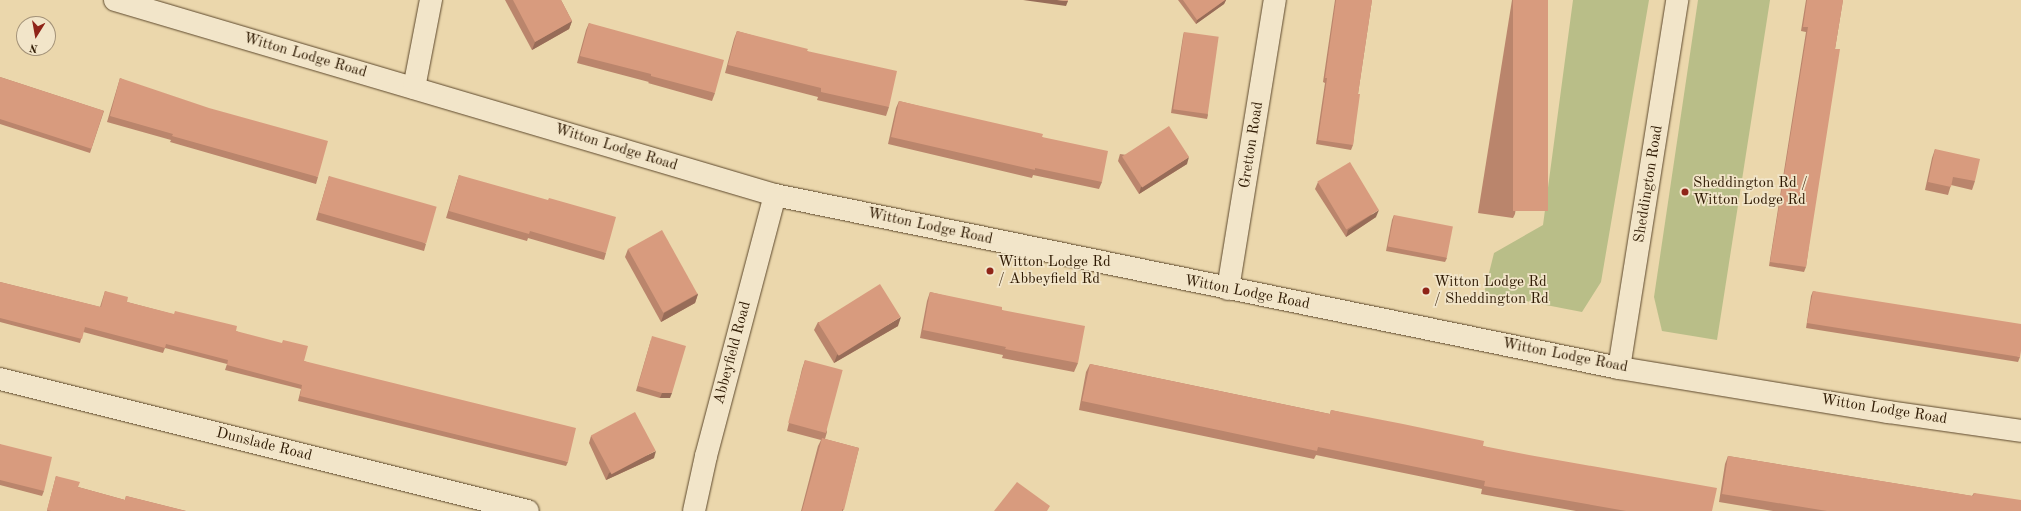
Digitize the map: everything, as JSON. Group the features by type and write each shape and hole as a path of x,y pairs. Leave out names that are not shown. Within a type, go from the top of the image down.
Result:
{"street":[{"name":"Witton Lodge Road","path":"115,0 775,195 1619,368 1888,412 2021,431"},
{"path":"414,88 431,0"},
{"name":"Gretton Road","path":"1228,289 1275,0"},
{"name":"Sheddington Road","path":"1619,368 1677,0"},
{"name":"Abbeyfield Road","path":"694,511 706,456 775,195"},
{"name":"Dunslade Road","path":"0,379 528,511"}],"green space":[{"path":"1573,0 1649,0 1601,282 1582,312 1484,293 1494,253 1543,225"},
{"path":"1698,0 1770,0 1717,340 1662,331 1654,297"}],"building":[{"path":"513,0 561,0 572,21 535,42"},
{"path":"1183,0 1225,0 1197,20"},
{"path":"1336,0 1372,0 1358,94 1360,94 1353,145 1318,140"},
{"path":"1513,0 1548,0 1548,211 1513,211"},
{"path":"1807,0 1843,0 1835,49 1840,49 1806,267 1770,262 1808,27 1803,27"},
{"path":"589,23 724,60 715,93 651,76 651,74 580,56"},
{"path":"737,31 808,49 807,51 897,71 889,107 821,92 821,88 728,65"},
{"path":"1184,32 1219,37 1208,114 1173,109"},
{"path":"0,77 104,111 91,149 0,119"},
{"path":"120,78 209,108 328,141 318,177 172,136 173,134 110,116"},
{"path":"899,101 1043,134 1042,137 1108,151 1102,182 1035,168 1035,170 891,137"},
{"path":"1169,126 1189,157 1142,188 1122,156"},
{"path":"1935,149 1980,159 1975,181 1953,177 1951,187 1928,182"},
{"path":"1350,162 1379,210 1346,230 1317,182"},
{"path":"459,175 616,217 606,253 530,231 529,234 449,211"},
{"path":"329,176 437,207 426,243 319,213"},
{"path":"1394,215 1453,226 1447,258 1388,246"},
{"path":"662,230 697,294 663,313 628,249"},
{"path":"0,282 101,307 105,291 128,297 127,302 174,314 175,311 237,326 236,331 282,343 283,340 308,346 304,361 576,428 568,462 300,396 302,385 227,365 228,360 166,344 165,348 85,327 82,339 0,318"},
{"path":"880,284 901,317 839,356 818,323"},
{"path":"1813,291 2021,324 2020,357 1807,323"},
{"path":"930,292 1002,307 1002,310 1085,326 1078,363 1005,349 1006,347 923,330"},
{"path":"652,336 686,346 672,393 662,393 638,386"},
{"path":"805,360 843,370 826,433 788,423"},
{"path":"1090,364 1330,414 1331,410 1403,424 1484,441 1483,446 1717,488 1712,511 1626,511 1484,486 1485,481 1318,447 1317,451 1082,401"},
{"path":"635,412 656,451 612,474 591,435"},
{"path":"822,438 859,448 844,510 802,511"},
{"path":"0,444 52,457 44,491 0,480"},
{"path":"1728,456 1973,496 1974,493 2021,500 2021,511 1827,511 1722,494"},
{"path":"56,476 80,482 78,487 125,500 126,496 186,511 47,510"},
{"path":"1017,482 1050,506 1047,511 994,511"}],"place":[{"name":"Sheddington Rd / Witton Lodge Rd","path":"1685,192"},
{"name":"Witton Lodge Rd / Abbeyfield Rd","path":"990,271"},
{"name":"Witton Lodge Rd / Sheddington Rd","path":"1426,291"}]}
